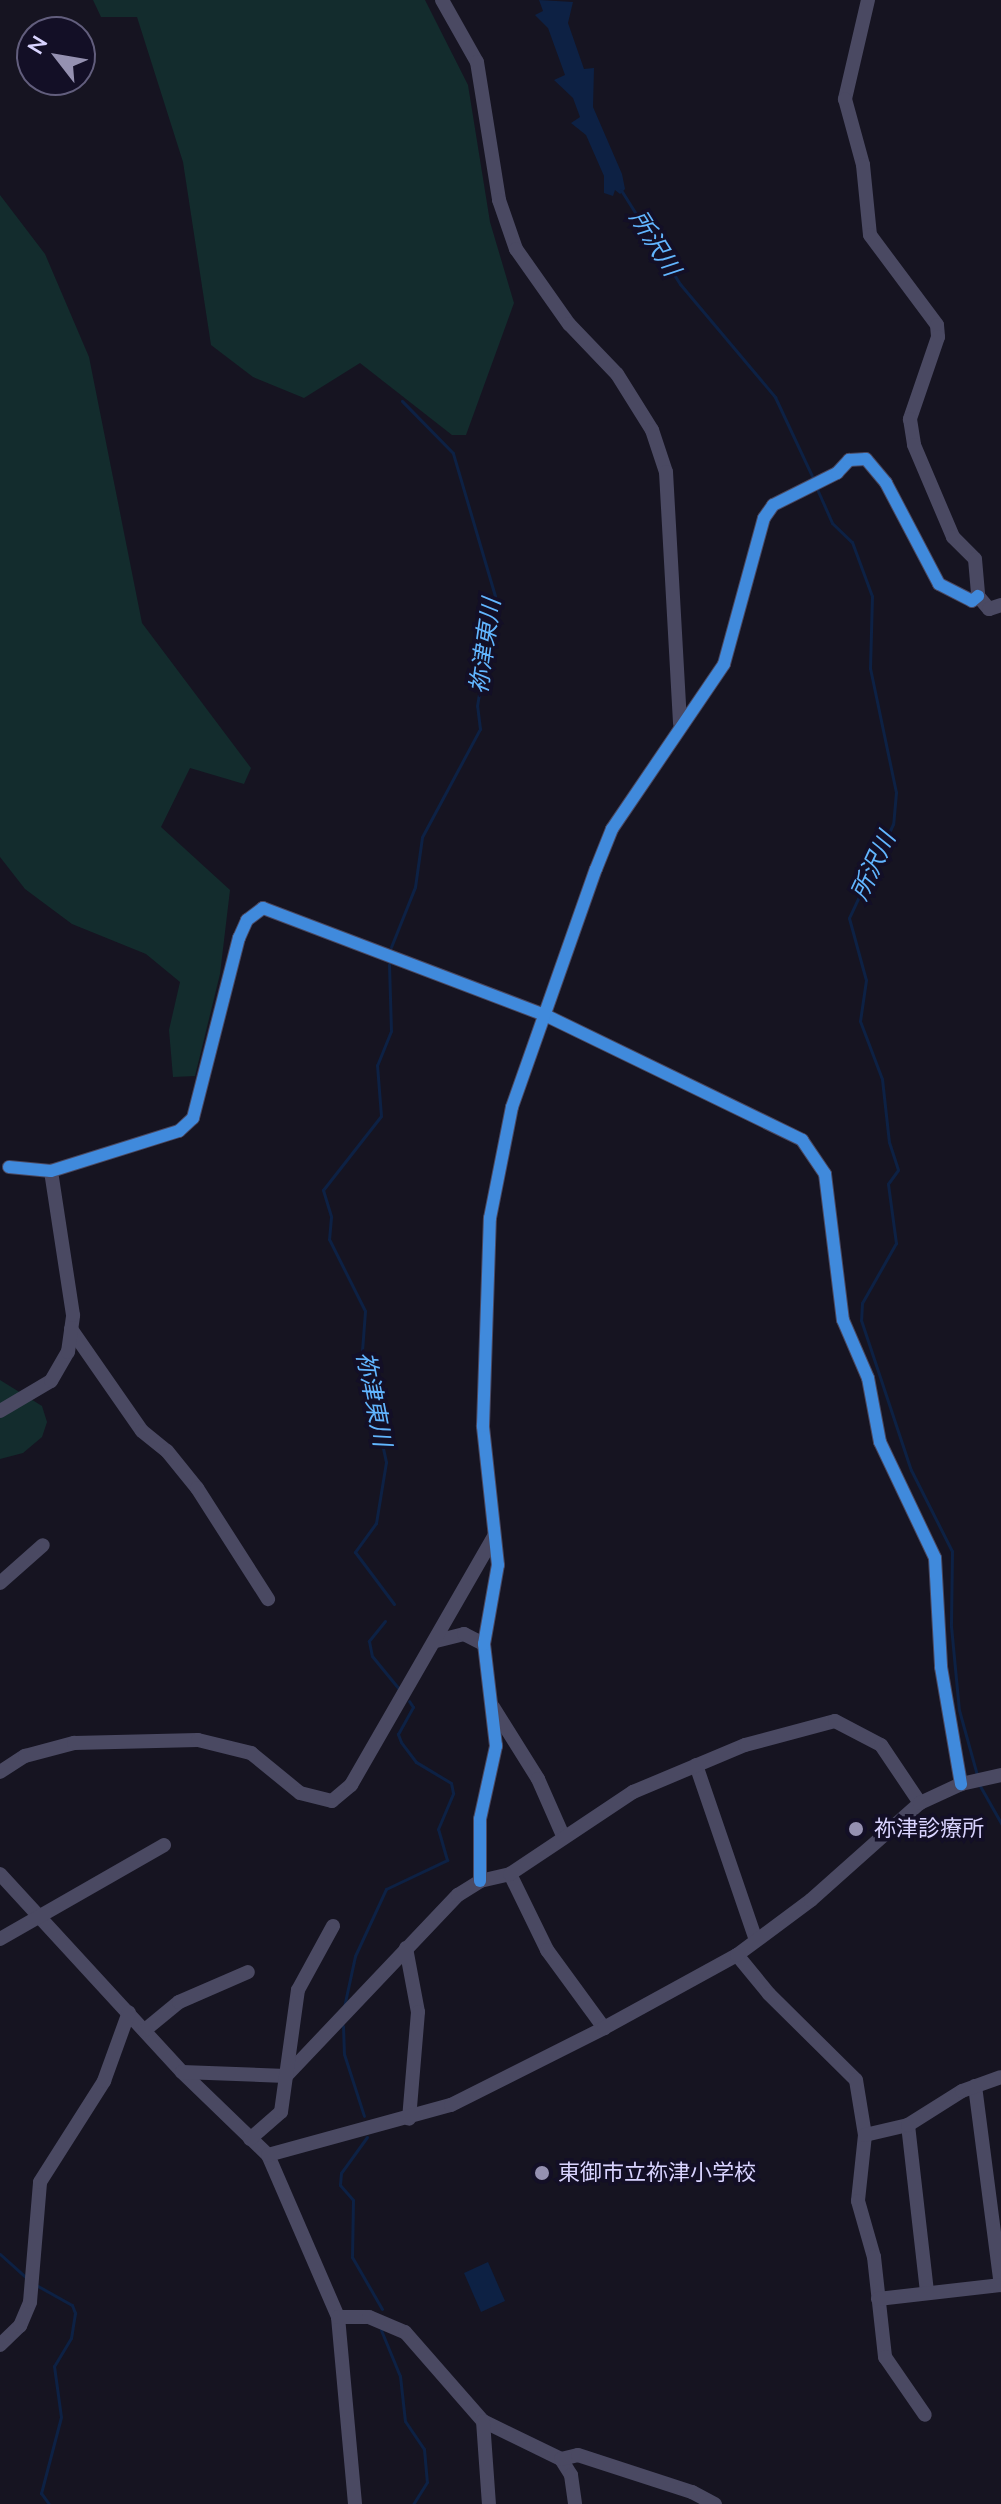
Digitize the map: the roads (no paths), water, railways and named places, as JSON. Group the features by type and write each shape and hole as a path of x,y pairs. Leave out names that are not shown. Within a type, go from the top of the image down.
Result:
{"street":[{"path":"442,0 477,62 499,200 516,249 569,324 617,374 652,430 662,458 680,724"},
{"path":"868,0 845,99 863,165 870,235 937,325 938,337 910,419 920,461 953,537 975,559 978,596 989,609 1001,605"},
{"path":"480,1881 480,1819 496,1746 484,1644 498,1565 483,1426 490,1218 512,1107 612,829 680,724 724,664 764,518 789,494 837,473 849,460 866,459 886,483 939,584 972,601 978,596"},
{"path":"9,1167 51,1171 179,1131 193,1118 239,938 247,920 263,908 545,1015 730,1102 802,1140 814,1153 825,1174 843,1320 868,1378 880,1442 935,1558 941,1667 961,1784"},
{"path":"0,1411 51,1381 68,1352 71,1329 51,1171"},
{"path":"71,1329 142,1431 167,1451 197,1488 268,1599"},
{"path":"0,1772 25,1756 74,1743 198,1740 251,1753 300,1793 332,1801 351,1785 494,1535"},
{"path":"0,1583 43,1545"},
{"path":"436,1641 464,1634 484,1644"},
{"path":"493,1707 538,1779 564,1838"},
{"path":"182,2072 286,2076 458,1895 480,1881 510,1874 633,1792 745,1745 835,1721 881,1745 920,1803"},
{"path":"696,1765 756,1940"},
{"path":"268,2155 296,2144 409,2119 451,2105 604,2028 737,1955 811,1900 920,1803 961,1784 995,1776"},
{"path":"0,1939 37,1915 164,1845"},
{"path":"0,1874 182,2072 268,2155 338,2317 355,2504"},
{"path":"510,1874 547,1950 604,2028"},
{"path":"250,2139 281,2112 298,1990 333,1926"},
{"path":"406,1948 418,2012 409,2119"},
{"path":"737,1955 769,1994 856,2080 865,2135 858,2201 874,2257 885,2357 925,2415"},
{"path":"145,2030 179,2002 248,1972"},
{"path":"0,2345 20,2326 30,2302 40,2182 104,2081 129,2012"},
{"path":"865,2135 908,2125 975,2086 1001,2077"},
{"path":"878,2299 1001,2285 997,2220 975,2086"},
{"path":"908,2125 927,2293"},
{"path":"338,2317 369,2317 405,2332 483,2421 561,2459 571,2475 575,2504"},
{"path":"483,2421 489,2504"},
{"path":"561,2459 578,2455 715,2504"}],"water":[{"path":"539,0 573,2 568,23 584,69 594,68 593,107 622,174 625,189 620,194 615,190 613,196 604,193 604,176 586,135 571,123 580,117 573,98 554,80 565,75 548,28 535,15 543,11"},
{"path":"488,2262 505,2301 481,2312 464,2273"}],"waterway":[{"name":"所沢川","path":"621,190 680,284 775,397 813,478"},
{"name":"祢津東川","path":"391,947 415,887 422,837 480,729 477,706 495,596 453,453 402,401"},
{"name":"所沢川","path":"817,489 832,523 852,542 872,596 870,668 896,792 893,824 849,918 866,980 860,1021 882,1079 889,1142 898,1170 888,1184 896,1243 862,1303 861,1320 911,1470 952,1551 951,1626 959,1710 977,1775"},
{"name":"祢津東川","path":"389,964 391,1031 377,1065 381,1116 323,1190 331,1217 329,1239 365,1311 362,1351 386,1462 376,1523 355,1552 394,1604"},
{"name":"祢津東川","path":"385,1621 369,1641 372,1656 399,1689"},
{"name":"祢津東川","path":"344,2007 355,1956 386,1889 447,1860 438,1829 453,1793 451,1783 416,1762 401,1742 398,1734 413,1707 409,1701"},
{"name":"所沢川","path":"980,1786 1001,1823"},
{"name":"祢津東川","path":"343,2026 344,2054 364,2116"},
{"name":"祢津東川","path":"367,2137 341,2173 340,2185 353,2200 352,2257 382,2309"},
{"path":"0,2254 27,2278"},
{"path":"36,2285 72,2305 75,2313 71,2338 54,2366 61,2417 41,2493 49,2504"},
{"name":"祢津東川","path":"381,2330 400,2376 405,2421 424,2449 427,2482 413,2504"}],"place":[{"name":"祢津診療所","path":"856,1829"},
{"name":"東御市立祢津小学校","path":"542,2173"}]}
